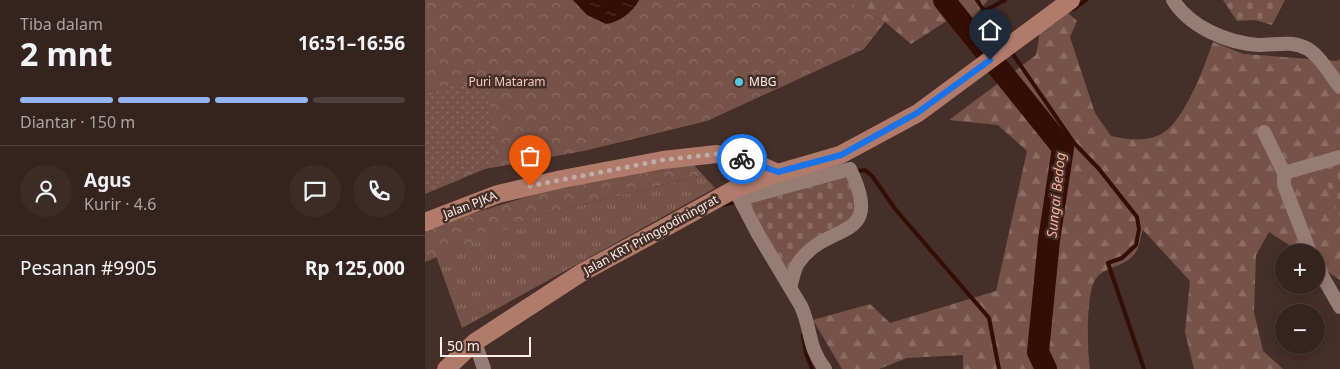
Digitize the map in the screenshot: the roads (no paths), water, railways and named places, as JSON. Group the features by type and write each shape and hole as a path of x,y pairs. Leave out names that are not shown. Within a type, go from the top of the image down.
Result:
{"main road":[{"name":"Jalan KRT Pringgodiningrat","path":"446,369 475,342 581,273 778,172 841,155 917,113 1071,0"},
{"name":"Jalan PJKA","path":"425,222 498,194 562,179 663,160 717,154 746,159 778,172"}],"street":[{"path":"1173,0 1176,6 1205,29 1230,40 1259,45 1292,43 1309,50 1340,88"},
{"path":"1264,132 1283,173 1284,185 1307,244"},
{"path":"1283,173 1340,157"},
{"path":"790,287 797,263 808,251 849,227 862,210 863,200 850,169 737,194 806,317 811,347 825,369"},
{"path":"1325,281 1340,307"},
{"path":"475,342 484,369"}],"water":[{"path":"573,0 639,0 625,16 606,24 587,15"}],"waterway":[{"name":"Sungai Bedog","path":"944,0 1063,148 1049,240 1038,352 1046,369"},
{"path":"977,0 1005,43"},
{"path":"984,11 1005,0"},
{"path":"1073,9 1086,0"},
{"path":"1010,50 1074,143 1099,169 1137,217 1139,229 1136,245 1122,258 1108,263 1144,369"},
{"path":"858,171 865,170 872,176 896,210 989,318 999,369"},
{"path":"722,205 737,202"},
{"path":"803,335 806,353 812,369"}],"place":[{"name":"MBG","path":"739,82"}],"park label":[{"name":"Puri Mataram","path":"507,82"}]}
